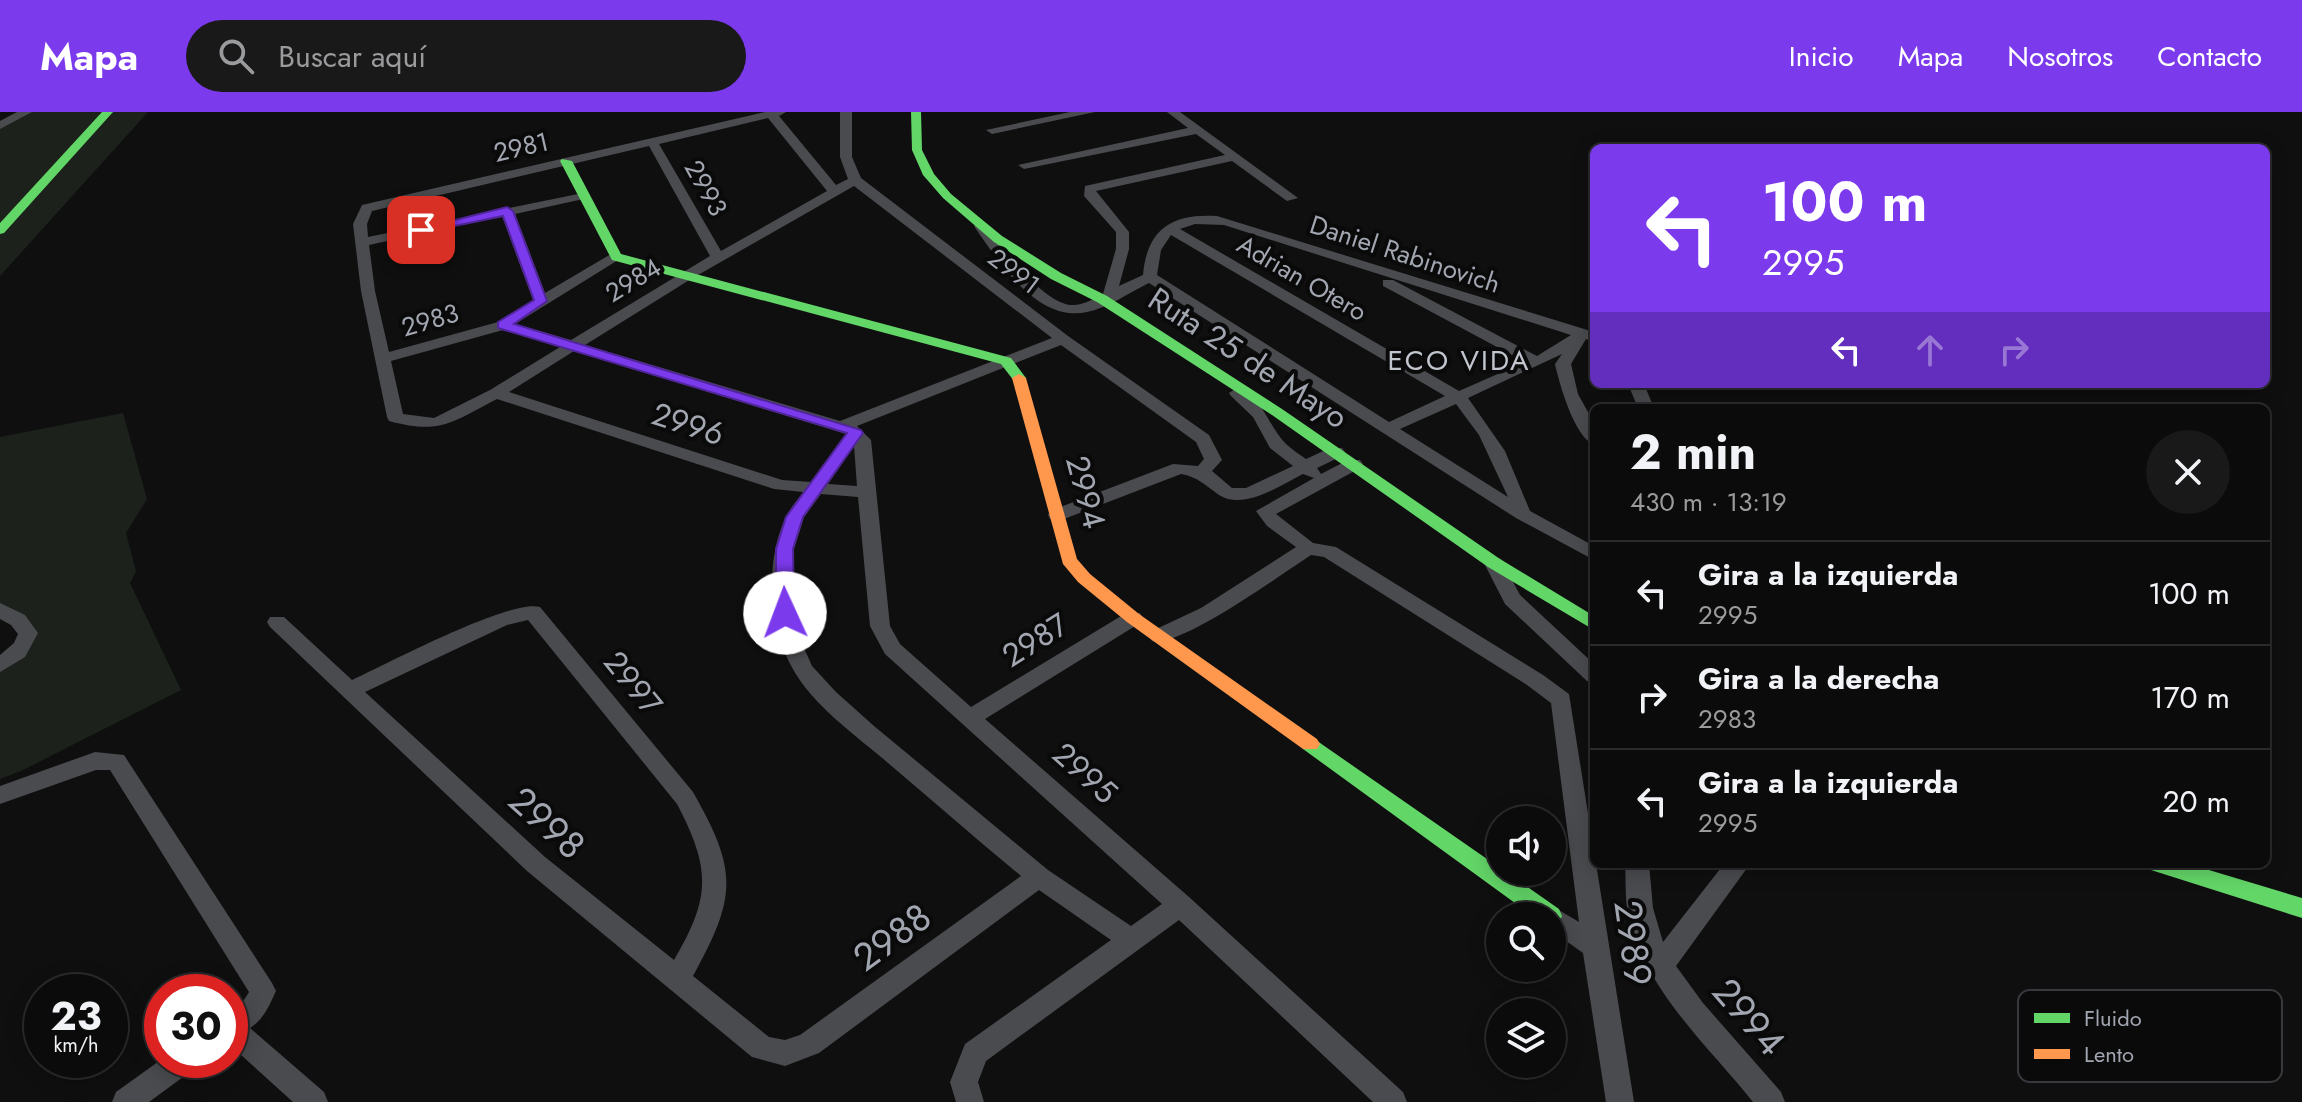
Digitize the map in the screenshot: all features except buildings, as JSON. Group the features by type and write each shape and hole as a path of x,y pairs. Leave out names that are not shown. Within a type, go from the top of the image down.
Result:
{"main road":[{"path":"11,190 88,112"},
{"path":"0,230 108,112"},
{"name":"Ruta 25 de Mayo","path":"916,112 918,155 928,174 943,194 981,226 1076,289 1106,297 1354,464 1494,563 1590,622"},
{"path":"934,112 936,154 957,189 979,208 1086,280 1106,297"},
{"path":"566,161 616,257 994,355 1006,361"},
{"name":"2994","path":"1006,361 1019,378 1069,560 1084,578 1133,618 1531,902"},
{"path":"2172,868 2302,908"}],"street":[{"path":"0,126 26,112"},
{"path":"846,112 846,157 855,180"},
{"path":"992,130 1089,112"},
{"path":"1173,112 1292,198"},
{"path":"775,113 835,192"},
{"name":"2981","path":"364,242 360,224 367,208 775,113"},
{"path":"1024,165 1197,130"},
{"name":"2993","path":"652,141 718,258"},
{"path":"1106,297 1120,265 1125,232 1121,224 1090,196 1089,189 1232,157"},
{"name":"2984","path":"381,359 395,417 417,423 437,423 496,393 686,276 855,180"},
{"name":"2991","path":"855,180 1063,339 1203,439 1213,460 1202,472"},
{"path":"381,359 368,291 364,242 583,195"},
{"path":"507,211 541,301"},
{"name":"Daniel Rabinovich","path":"1171,229 1202,218 1227,222 1588,336"},
{"path":"1106,297 1131,289 1150,277 1154,249 1171,229"},
{"name":"Adrian Otero","path":"1171,229 1458,397 1472,411 1516,490 1522,514"},
{"name":"2983","path":"381,359 503,325 616,257"},
{"path":"1342,259 1537,362"},
{"path":"1150,277 1522,514 1590,552"},
{"path":"503,325 849,429"},
{"path":"1388,428 1588,336"},
{"path":"1588,336 1563,364 1570,394 1590,432"},
{"path":"1063,339 849,429 795,517 785,549 783,595 787,632 803,669 828,698 866,732 1039,877 1132,940"},
{"path":"1221,376 1260,415 1276,444 1323,480"},
{"name":"2996","path":"496,393 780,485 866,492"},
{"name":"2995","path":"849,429 862,440 880,626 892,649 1180,905 1393,1102"},
{"path":"1057,515 1179,468 1202,472 1228,493 1249,493 1336,452"},
{"path":"1159,636 1208,613 1307,549 1302,540 1272,521 1265,511 1354,464"},
{"name":"2989","path":"1307,549 1329,551 1535,680 1561,700 1620,1102"},
{"path":"1494,563 1512,599 1590,672"},
{"path":"0,610 18,620 28,633 26,643 16,656 0,665"},
{"name":"2997","path":"350,690 501,620 533,612 685,798 715,863 714,892 691,956 677,979"},
{"name":"2987","path":"972,717 1133,618"},
{"name":"2998","path":"277,622 536,864 762,1048 785,1053"},
{"path":"0,795 95,761 116,761 263,991 248,1015"},
{"name":"2994","path":"1637,868 1640,910 1665,973 1693,1013 1741,1063 1771,1102"},
{"path":"1665,973 1735,868"},
{"name":"2988","path":"785,1053 809,1044 1039,877"},
{"path":"970,1102 964,1082 975,1053 1180,905"},
{"name":"2994","path":"1566,927 1595,947"},
{"path":"248,1044 314,1102"},
{"path":"126,1102 159,1078"}],"shaded area":[{"path":"26,112 148,112 0,276 0,126"},
{"path":"123,413 147,499 126,533 136,571 130,583 181,690 0,779 0,665 26,643 0,610 0,437"}],"traffic: fast":[{"path":"0,230 108,112"},
{"path":"916,112 917,150 929,175 947,196 998,239 1056,276 1102,299 1277,412 1494,563 1590,622"},
{"path":"566,161 616,257 1006,361 1019,378"},
{"path":"1310,744 1531,902"},
{"path":"2172,868 2302,908"}],"traffic: slow":[{"path":"1019,378 1069,560 1084,578 1133,618 1310,744"}],"district":[{"name":"ECO VIDA","path":"1459,360"}],"route":[{"path":"421,230 507,211 541,301 503,325 843,426 855,433 795,517 785,549 785,613"}]}
